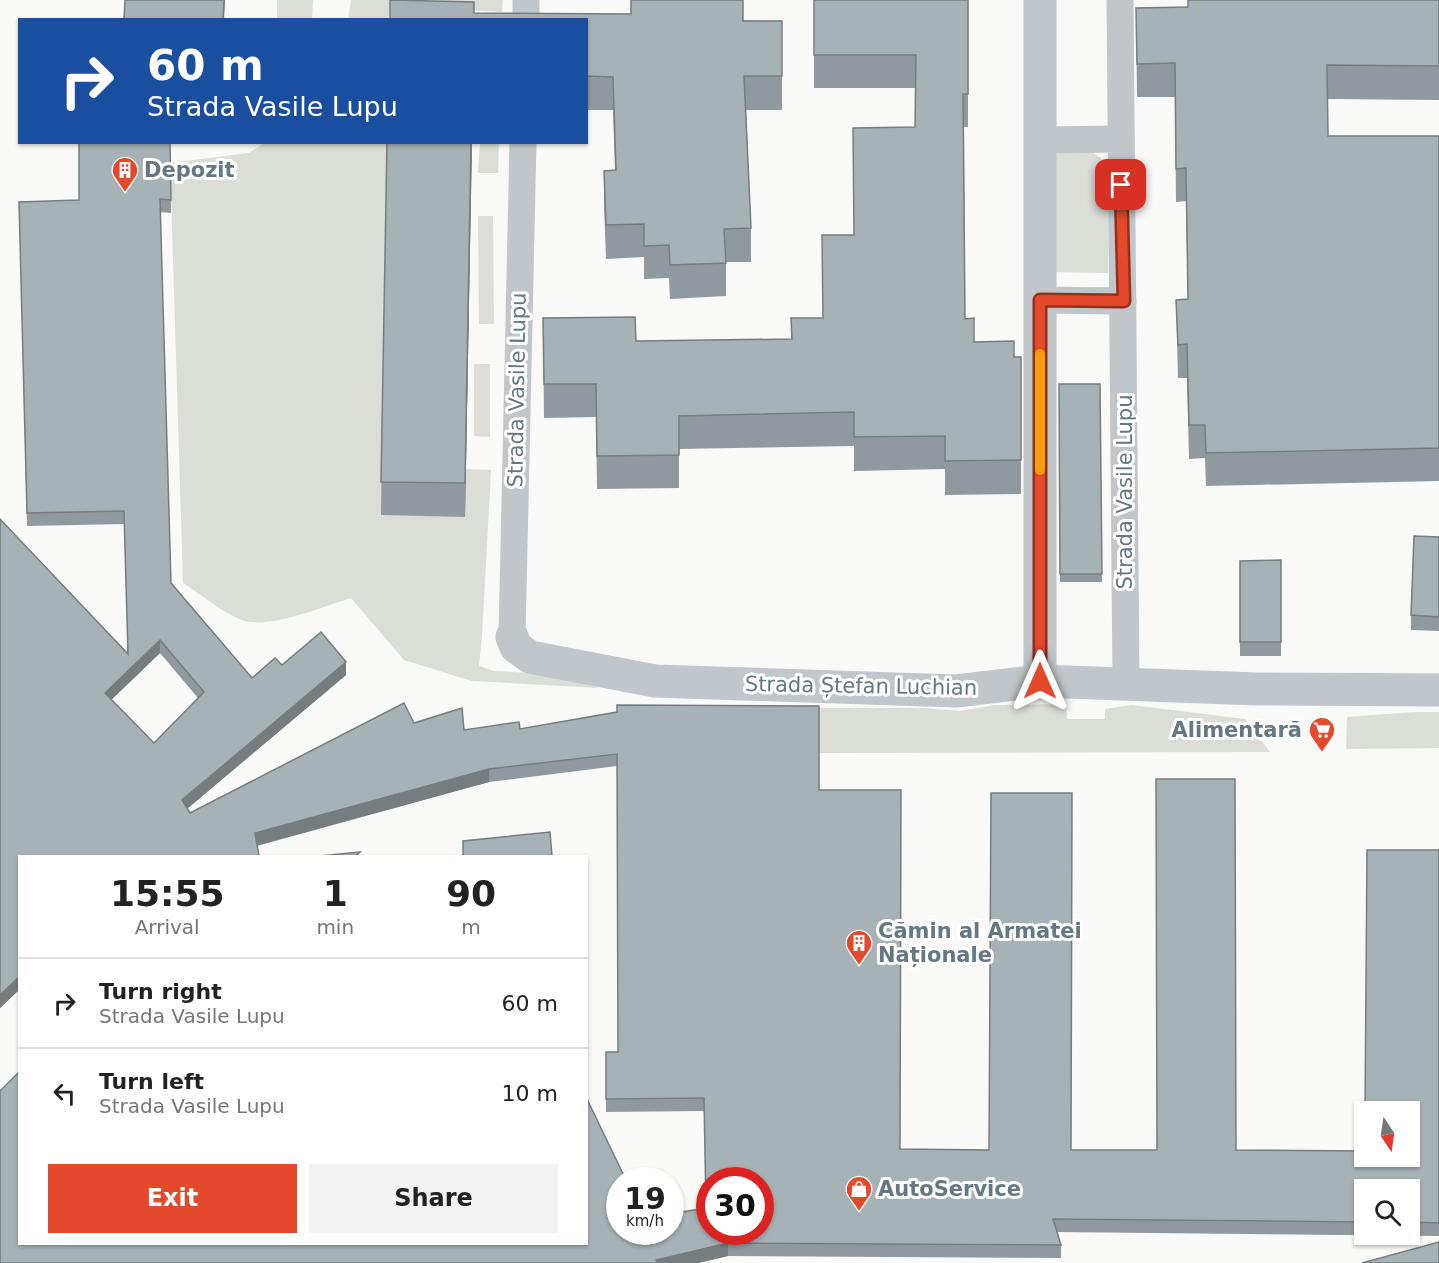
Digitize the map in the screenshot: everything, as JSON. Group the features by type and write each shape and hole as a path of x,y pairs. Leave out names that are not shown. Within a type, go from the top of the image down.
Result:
{"street":[{"path":"1040,0 1040,681"},
{"name":"Strada Ștefan Luchian","path":"512,637 516,647 530,657 655,681 956,691 1040,681 1257,689 1439,690"}],"lane":[{"path":"526,0 526,18"},
{"name":"Strada Vasile Lupu","path":"1120,0 1126,683"},
{"path":"1040,140 1120,139"},
{"name":"Strada Vasile Lupu","path":"512,637 523,144"},
{"path":"1040,300 1124,301"}],"shaded area":[{"path":"277,0 313,0 312,18 277,18"},
{"path":"351,0 503,0 502,12 393,6 391,18 348,18"},
{"path":"262,144 388,144 464,517 466,469 491,470 479,666 494,671 568,675 598,688 472,681 404,660 351,598 281,620 253,622 227,613 183,583 170,163 249,153"},
{"path":"480,144 499,144 498,173 478,173"},
{"path":"1089,150 1110,165 1108,273 1052,272 1054,151"},
{"path":"478,216 493,216 494,324 479,324"},
{"path":"474,364 490,364 490,437 474,436"},
{"path":"1066,704 1067,719 1105,719 1105,709 1131,705 1245,719 1270,752 819,753 819,719 636,708 926,708 960,711 994,705"},
{"path":"1439,712 1439,748 1346,749 1347,717"}],"building":[{"path":"125,0 224,0 223,18 124,18"},
{"path":"390,0 474,2 474,13 631,14 631,0 743,0 743,21 782,21 782,76 744,76 751,228 724,229 726,263 670,265 669,245 644,246 644,224 606,225 604,171 616,170 613,77 588,76 588,18 390,18"},
{"path":"814,0 968,0 968,94 963,94 965,319 974,318 974,342 1014,341 1014,357 1021,357 1021,460 945,461 945,436 854,437 854,412 679,416 679,455 597,456 596,384 544,384 543,318 635,317 636,341 792,339 791,318 823,318 822,235 854,235 853,128 915,127 916,55 814,55"},
{"path":"1188,0 1439,0 1439,66 1327,65 1328,136 1439,136 1439,448 1206,453 1205,425 1189,425 1187,344 1178,345 1176,300 1188,299 1186,168 1176,169 1175,63 1137,64 1136,8 1188,7"},
{"path":"79,144 170,144 171,200 160,199 171,583 252,678 275,658 282,665 321,632 346,662 182,800 190,813 404,703 414,723 462,708 464,730 519,722 520,729 617,712 617,705 819,706 819,790 901,790 900,1149 989,1150 991,793 1072,793 1071,1150 1157,1150 1156,779 1235,779 1236,1150 1354,1151 1354,1167 1420,1167 1420,1101 1365,1101 1367,850 1439,850 1439,1223 1420,1222 1420,1179 1354,1179 1354,1222 1053,1219 1061,1245 774,1243 774,1167 705,1167 704,1098 606,1099 606,1052 618,1052 617,754 489,769 255,833 259,855 18,855 18,978 0,995 0,519 128,654 124,511 27,513 19,202 79,200","holes":["160,640 204,692 154,743 105,693"]},
{"path":"387,144 471,144 465,483 381,482"},
{"path":"1059,384 1100,384 1102,574 1060,574"},
{"path":"1414,536 1439,537 1439,617 1411,615"},
{"path":"1281,560 1281,642 1240,642 1240,561"},
{"path":"550,832 552,855 463,855 463,841"},
{"path":"360,852 357,855 330,855"},
{"path":"18,1073 18,1245 588,1245 588,1101 620,1167 606,1167 606,1245 684,1245 684,1212 696,1210 696,1245 720,1245 656,1260 657,1263 0,1263 0,1091"},
{"path":"1439,1242 1439,1263 1362,1263"}],"slow traffic":[{"path":"1040,354 1040,470"}],"place":[{"name":"Depozit","path":"125,193"},
{"name":"Alimentară","path":"1322,753"},
{"name":"Cămin al Armatei Naționale","path":"859,966"},
{"name":"AutoService","path":"859,1212"}],"route":[{"path":"1040,681 1040,300 1124,301 1121,185"}]}
